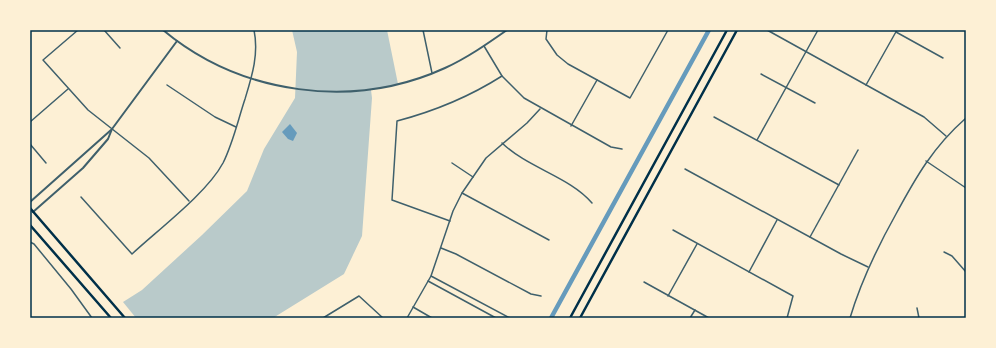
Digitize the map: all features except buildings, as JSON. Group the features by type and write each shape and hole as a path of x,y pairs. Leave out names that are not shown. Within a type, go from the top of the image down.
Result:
{"main road":[{"path":"570,318 727,30"},
{"path":"580,318 737,30"},
{"path":"30,208 125,318"},
{"path":"30,225 111,318"}],"street":[{"path":"78,30 43,60 88,110 149,158 189,202"},
{"path":"104,30 120,48"},
{"path":"163,30 176,41 210,62 251,79 295,89 346,92 385,87 432,73 462,59 507,30"},
{"path":"81,197 132,254 206,186 219,170 228,152 251,79 256,54 254,30"},
{"path":"423,30 432,73"},
{"path":"546,31 546,39 562,60 630,98 668,30"},
{"path":"766,30 924,117 946,136"},
{"path":"757,140 818,30"},
{"path":"866,85 896,31 943,58"},
{"path":"32,212 83,168 108,139 112,129 176,41"},
{"path":"484,46 502,76 524,98 540,109 611,147 622,149"},
{"path":"761,74 815,103"},
{"path":"450,221 392,200 397,121 450,104 472,94 502,76"},
{"path":"571,126 597,80"},
{"path":"167,85 215,117 236,127"},
{"path":"30,122 68,89"},
{"path":"407,318 431,276 450,221 462,193 486,158 527,123 540,109"},
{"path":"714,117 839,185"},
{"path":"850,318 868,267 926,161 946,136 966,118"},
{"path":"30,202 112,129"},
{"path":"30,144 46,163"},
{"path":"502,144 522,159 584,193 592,203"},
{"path":"810,238 858,150"},
{"path":"926,161 966,188"},
{"path":"452,163 473,177"},
{"path":"685,169 810,238 868,267"},
{"path":"462,193 549,240"},
{"path":"749,272 777,220"},
{"path":"673,230 793,296 788,318"},
{"path":"30,242 34,244 71,289 92,318"},
{"path":"668,296 697,244"},
{"path":"441,248 456,254 531,294 541,296"},
{"path":"944,252 952,256 966,272"},
{"path":"431,276 510,318"},
{"path":"428,281 496,318"},
{"path":"644,282 709,318"},
{"path":"323,318 360,296 383,318"},
{"path":"413,307 432,318"},
{"path":"917,308 919,318"},
{"path":"690,318 694,310"}],"shaded area":[{"path":"292,30 387,30 398,84 371,90 372,98 362,236 344,274 273,318 136,318 123,302 142,290 247,191 264,149 295,98 297,52"}],"water":[{"path":"290,124 297,133 293,141 288,139 282,132"}],"waterway":[{"path":"551,318 709,30"}]}
